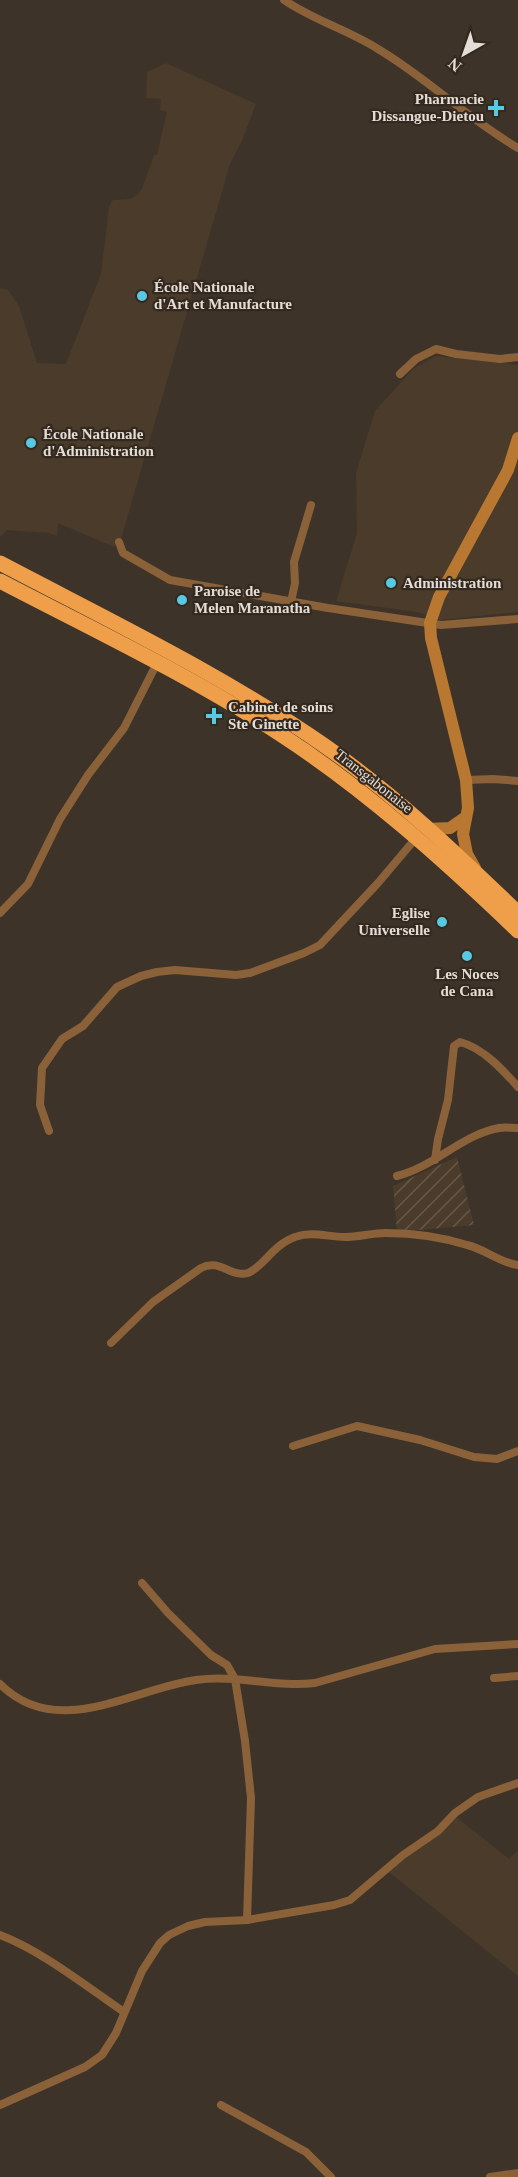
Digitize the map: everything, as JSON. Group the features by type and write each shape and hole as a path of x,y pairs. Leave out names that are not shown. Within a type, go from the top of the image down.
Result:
{"highway":[{"name":"Transgabonaise","path":"0,563 190,663 268,709 348,763 422,833 453,869 518,931"},
{"name":"Transgabonaise","path":"0,581 157,663 290,740 478,874 518,913"}],"street":[{"path":"284,0 307,14 377,48 480,124 518,148"},
{"path":"400,374 416,359 436,349 456,354 500,359 518,357"},
{"path":"478,874 464,844 463,829 468,808 466,780 430,623 444,586 508,470 518,438"},
{"path":"291,602 295,583 294,562 311,505"},
{"path":"119,542 123,553 170,580 291,602 441,625 518,618"},
{"path":"0,913 28,884 60,819 88,776 124,728 157,663"},
{"path":"466,780 493,779 518,782"},
{"path":"49,1131 40,1105 42,1068 62,1039 83,1026 117,987 141,976 175,970 236,975 249,973 304,953 320,945 422,833 450,828 466,817"},
{"path":"435,1160 448,1100 454,1046 460,1042 472,1045 506,1073 518,1087"},
{"path":"397,1176 408,1174 478,1135 499,1128 518,1128"},
{"path":"111,1343 153,1302 208,1264 216,1264 246,1274 278,1246 293,1237 308,1233 342,1237 384,1233 418,1235 476,1247 509,1264 518,1265"},
{"path":"293,1446 357,1426 420,1440 474,1457 497,1459 518,1451"},
{"path":"142,1583 168,1613 211,1655 227,1665 235,1679 251,1798 247,1920"},
{"path":"0,1684 20,1700 36,1706 75,1710 100,1706 196,1680 251,1679 298,1685 323,1681 435,1649 518,1644"},
{"path":"494,1678 518,1676"},
{"path":"0,2105 93,2062 108,2047 142,1971 160,1943 170,1935 188,1926 205,1922 247,1920 334,1905 350,1900 403,1855 438,1831 455,1813 478,1797 518,1783"},
{"path":"0,1935 15,1941 124,2012"},
{"path":"221,2105 306,2152 330,2177"},
{"path":"490,2177 518,2173"}],"shaded area":[{"name":"École Nationale d'Art et Manufacture","path":"166,63 256,104 242,141 230,164 121,539 114,547 58,523 57,536 49,533 7,530 0,537 0,288 8,290 19,306 37,363 66,364 101,274 109,206 113,200 130,199 138,194 142,189 154,155 157,155 167,112 160,110 161,99 146,98 147,72"},
{"path":"436,356 518,365 518,612 440,620 417,612 336,601 357,533 356,473 375,411 413,369"},
{"path":"457,1157 474,1225 397,1232 393,1186"},
{"path":"455,1816 509,1859 518,1850 518,1976 389,1872"}],"place":[{"name":"Pharmacie Dissangue-Dietou","path":"496,108"},
{"name":"École Nationale d'Art et Manufacture","path":"142,296"},
{"name":"École Nationale d'Administration","path":"31,443"},
{"name":"Administration","path":"391,583"},
{"name":"Paroise de Melen Maranatha","path":"182,600"},
{"name":"Cabinet de soins Ste Ginette","path":"214,716"},
{"name":"Eglise Universelle","path":"442,922"},
{"name":"Les Noces de Cana","path":"467,956"}]}
